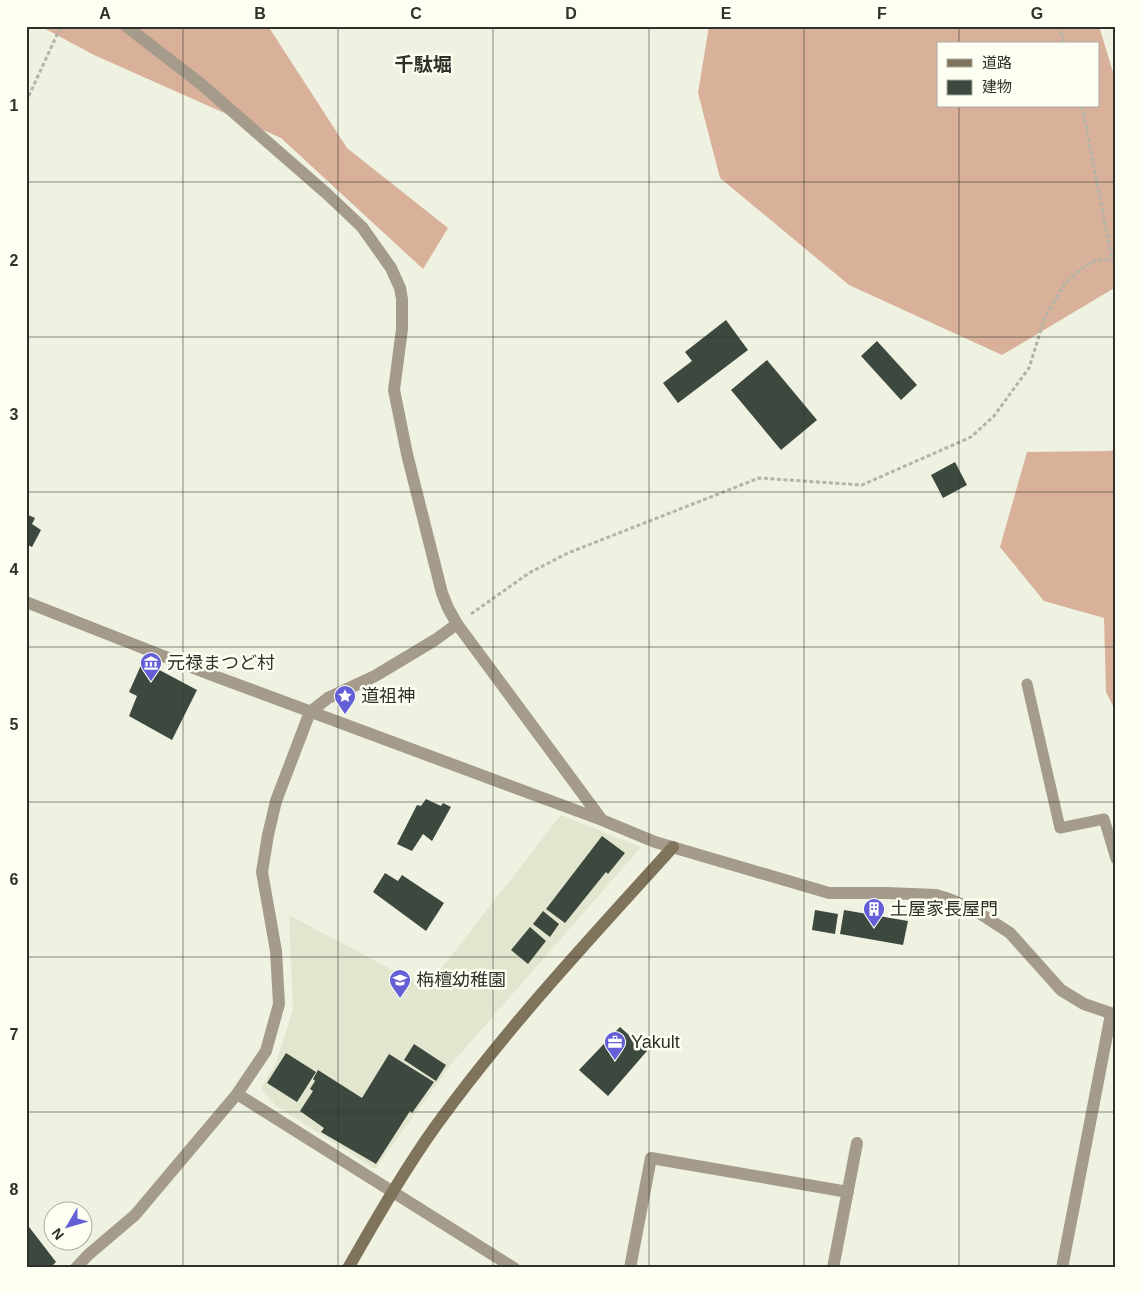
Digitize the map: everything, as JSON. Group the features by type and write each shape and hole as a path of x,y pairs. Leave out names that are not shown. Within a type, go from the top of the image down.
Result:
{"street":[{"path":"126,26 201,84 326,193 362,227 391,268 400,288 402,298 402,329 394,390 407,454 442,593 448,608 458,624 602,820"},
{"path":"26,602 209,674 602,820 655,842 829,893 926,894 949,899 973,909 1010,933 1061,990 1084,1004 1113,1015 1062,1268"},
{"path":"76,1268 88,1255 135,1215 237,1094 266,1050 279,1004 276,951 262,872 276,801 310,712 328,698 375,676 458,624"},
{"path":"348,1268 392,1192 435,1127 513,1026 549,983 673,847"},
{"path":"237,1094 514,1268"},
{"path":"833,1268 857,1143"},
{"path":"630,1268 651,1158 848,1192"}],"lane":[{"path":"1027,684 1060,828 1104,819 1116,859"}],"path":[{"path":"26,102 61,26"},
{"path":"1059,26 1063,42"},
{"path":"458,624 529,574 568,553 759,478 862,485 971,437 994,416 1030,368 1045,317 1065,283 1085,266 1097,260 1114,259 1082,108"}],"shaded area":[{"path":"40,26 268,26 347,148 448,228 423,269 281,138 94,55"},
{"path":"709,26 1099,26 1116,82 1116,287 1002,355 849,285 720,178 698,93"},
{"path":"1116,449 1116,712 1106,692 1104,618 1044,601 1000,547 1027,452 1110,451"},
{"name":"栴檀幼稚園","path":"561,815 641,847 452,1063 375,1169 276,1106 261,1088 276,1063 293,1009 289,915 426,988"}],"building":[{"path":"726,320 748,350 678,403 663,383 692,361 685,352"},
{"path":"877,341 917,385 901,400 861,356"},
{"path":"767,360 817,420 781,450 731,390"},
{"path":"955,462 967,485 943,498 931,475"},
{"path":"26,514 35,518 32,524 41,530 32,547 26,544"},
{"path":"142,663 150,665 197,690 172,740 129,716 137,696 129,692"},
{"path":"426,799 441,806 443,803 451,807 432,841 423,834 412,851 397,844 417,805 421,806"},
{"path":"602,836 625,853 608,874 606,872 565,923 546,909"},
{"path":"385,873 398,881 402,875 444,903 426,931 373,892"},
{"path":"815,910 838,914 835,934 812,930"},
{"name":"土屋家長屋門","path":"844,910 908,921 903,945 840,934"},
{"path":"543,911 559,924 550,937 533,924"},
{"path":"530,927 546,941 528,964 511,950"},
{"path":"620,1027 647,1051 608,1096 579,1070"},
{"path":"414,1044 446,1065 436,1081 404,1060"},
{"path":"286,1053 316,1072 297,1102 267,1083"},
{"path":"389,1054 434,1082 412,1113 410,1111 376,1164 321,1132 324,1128 300,1111 313,1091 310,1089 315,1081 313,1079 318,1070 362,1098"},
{"path":"26,1223 42,1244 42,1252 48,1252 56,1262 50,1268 26,1268"}],"place":[{"name":"元禄まつど村","path":"151,682"},
{"name":"道祖神","path":"345,715"},
{"name":"土屋家長屋門","path":"874,928"},
{"name":"栴檀幼稚園","path":"400,999"},
{"name":"Yakult","path":"615,1061"}],"district":[{"name":"千駄堀","path":"423,64"}]}
